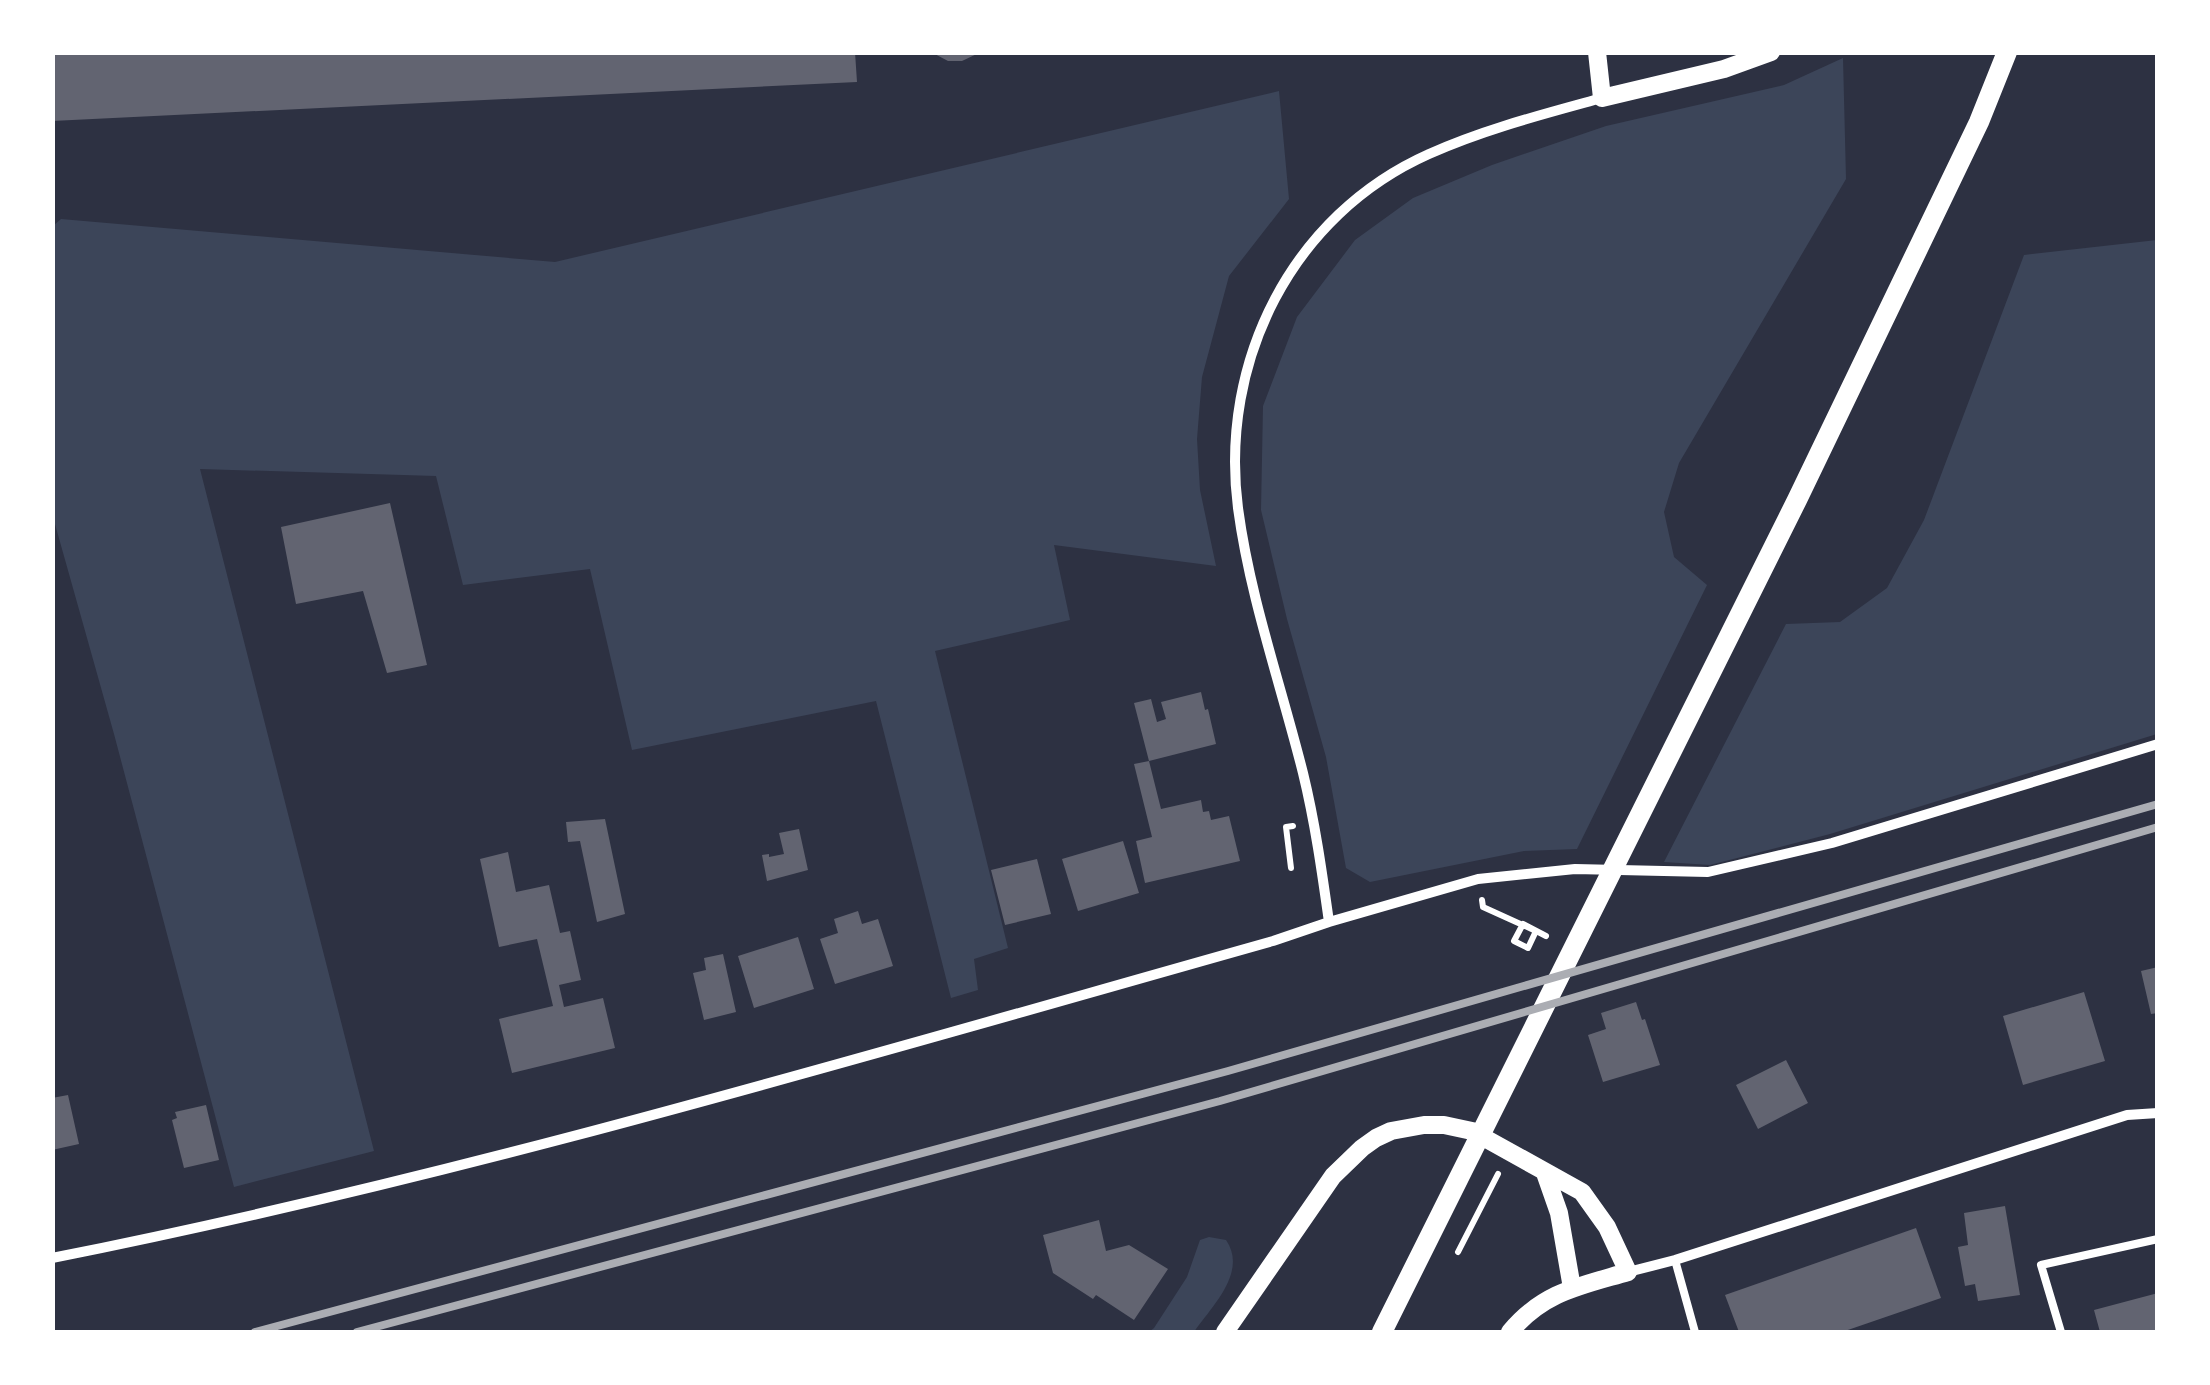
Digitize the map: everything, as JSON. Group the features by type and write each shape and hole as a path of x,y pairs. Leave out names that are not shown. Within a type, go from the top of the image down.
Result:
{"main road":[{"path":"1382,1332 1797,500 1979,122 2007,52"}],"street":[{"path":"1598,52 1602,98"},
{"path":"1328,922 1314,825 1255,593 1237,505 1236,425 1254,344 1266,316 1292,270 1326,227 1371,188 1427,155 1496,128 1724,69 1771,52"},
{"path":"52,1258 407,1178 600,1129 1478,880 1575,869 1708,872 1832,843 2158,744"},
{"path":"1510,1332 1545,1300 1572,1288 1675,1260 2127,1115 2158,1113"},
{"path":"1225,1332 1333,1176 1376,1138 1406,1128 1444,1124 1472,1132 1582,1192 1607,1226 1628,1272"},
{"path":"1545,1173 1559,1214 1572,1288"}],"lane":[{"path":"2062,1332 2041,1265 2158,1239"},
{"path":"1675,1260 1694,1332"}],"path":[{"path":"1286,827 1292,868"},
{"path":"1478,880 1484,907 1521,923 1536,931 1528,948 1514,941 1523,924 1546,936"}],"shaded area":[{"path":"1843,58 1846,179 1679,463 1664,512 1674,557 1707,585 1577,849 1524,851 1370,882 1346,868 1326,757 1261,510 1263,406 1297,317 1355,240 1413,198 1492,165 1606,126 1784,85"},
{"path":"1279,91 1289,199 1229,276 1202,377 1197,439 1200,490 1216,566 1054,545 1070,620 935,651 1008,948 974,959 978,990 951,998 876,701 632,750 590,569 463,585 436,476 200,469 374,1151 234,1187 53,517 53,226 61,219 555,262"},
{"path":"2157,240 2157,734 1830,834 1710,865 1664,862 1786,624 1840,622 1887,588 1924,520 2024,255"},
{"path":"1200,1240 1226,1240 1232,1252 1230,1276 1218,1300 1194,1332 1149,1332 1187,1277"}],"building":[{"path":"52,52 855,52 857,82 52,121"},
{"path":"931,52 981,52 962,61 948,61"},
{"path":"390,503 427,665 387,673 363,591 296,604 281,527"},
{"path":"1201,692 1216,744 1149,761 1134,703 1151,699 1157,722 1166,719 1161,702"},
{"path":"1149,761 1161,809 1201,800 1203,812 1209,811 1211,820 1229,816 1240,861 1145,883 1136,841 1152,837 1134,764"},
{"path":"605,819 625,914 597,922 580,841 568,842 566,822"},
{"path":"799,829 808,870 767,881 762,855 784,854 779,833"},
{"path":"1123,841 1139,893 1078,911 1062,859"},
{"path":"508,852 516,892 549,885 560,933 570,931 581,980 559,985 564,1007 603,998 615,1048 512,1073 499,1019 553,1006 537,939 499,947 480,859"},
{"path":"1037,859 1051,914 1005,925 991,870"},
{"path":"858,911 862,924 878,919 893,966 835,984 820,939 838,933 834,919"},
{"path":"798,937 814,989 754,1008 738,956"},
{"path":"723,954 736,1012 704,1020 693,973 706,970 704,958"},
{"path":"2158,967 2158,1013 2151,1014 2141,971"},
{"path":"2084,992 2105,1061 2023,1085 2003,1016"},
{"path":"1636,1002 1660,1065 1603,1082 1588,1035 1606,1029 1601,1013"},
{"path":"1786,1060 1808,1103 1758,1129 1736,1085"},
{"path":"68,1095 79,1144 52,1150 52,1098"},
{"path":"206,1105 219,1160 184,1168 172,1120 177,1118 175,1112"},
{"path":"2005,1206 2020,1295 1978,1301 1975,1284 1965,1286 1958,1247 1968,1245 1964,1213"},
{"path":"1099,1220 1106,1251 1129,1245 1168,1269 1134,1320 1053,1273 1043,1235"},
{"path":"1916,1228 1941,1298 1842,1332 1739,1332 1725,1295"},
{"path":"2158,1293 2158,1332 2100,1332 2094,1310"}],"railway":[{"path":"255,1332 1228,1071 2158,804"},
{"path":"357,1332 1220,1101 2158,827"}]}
